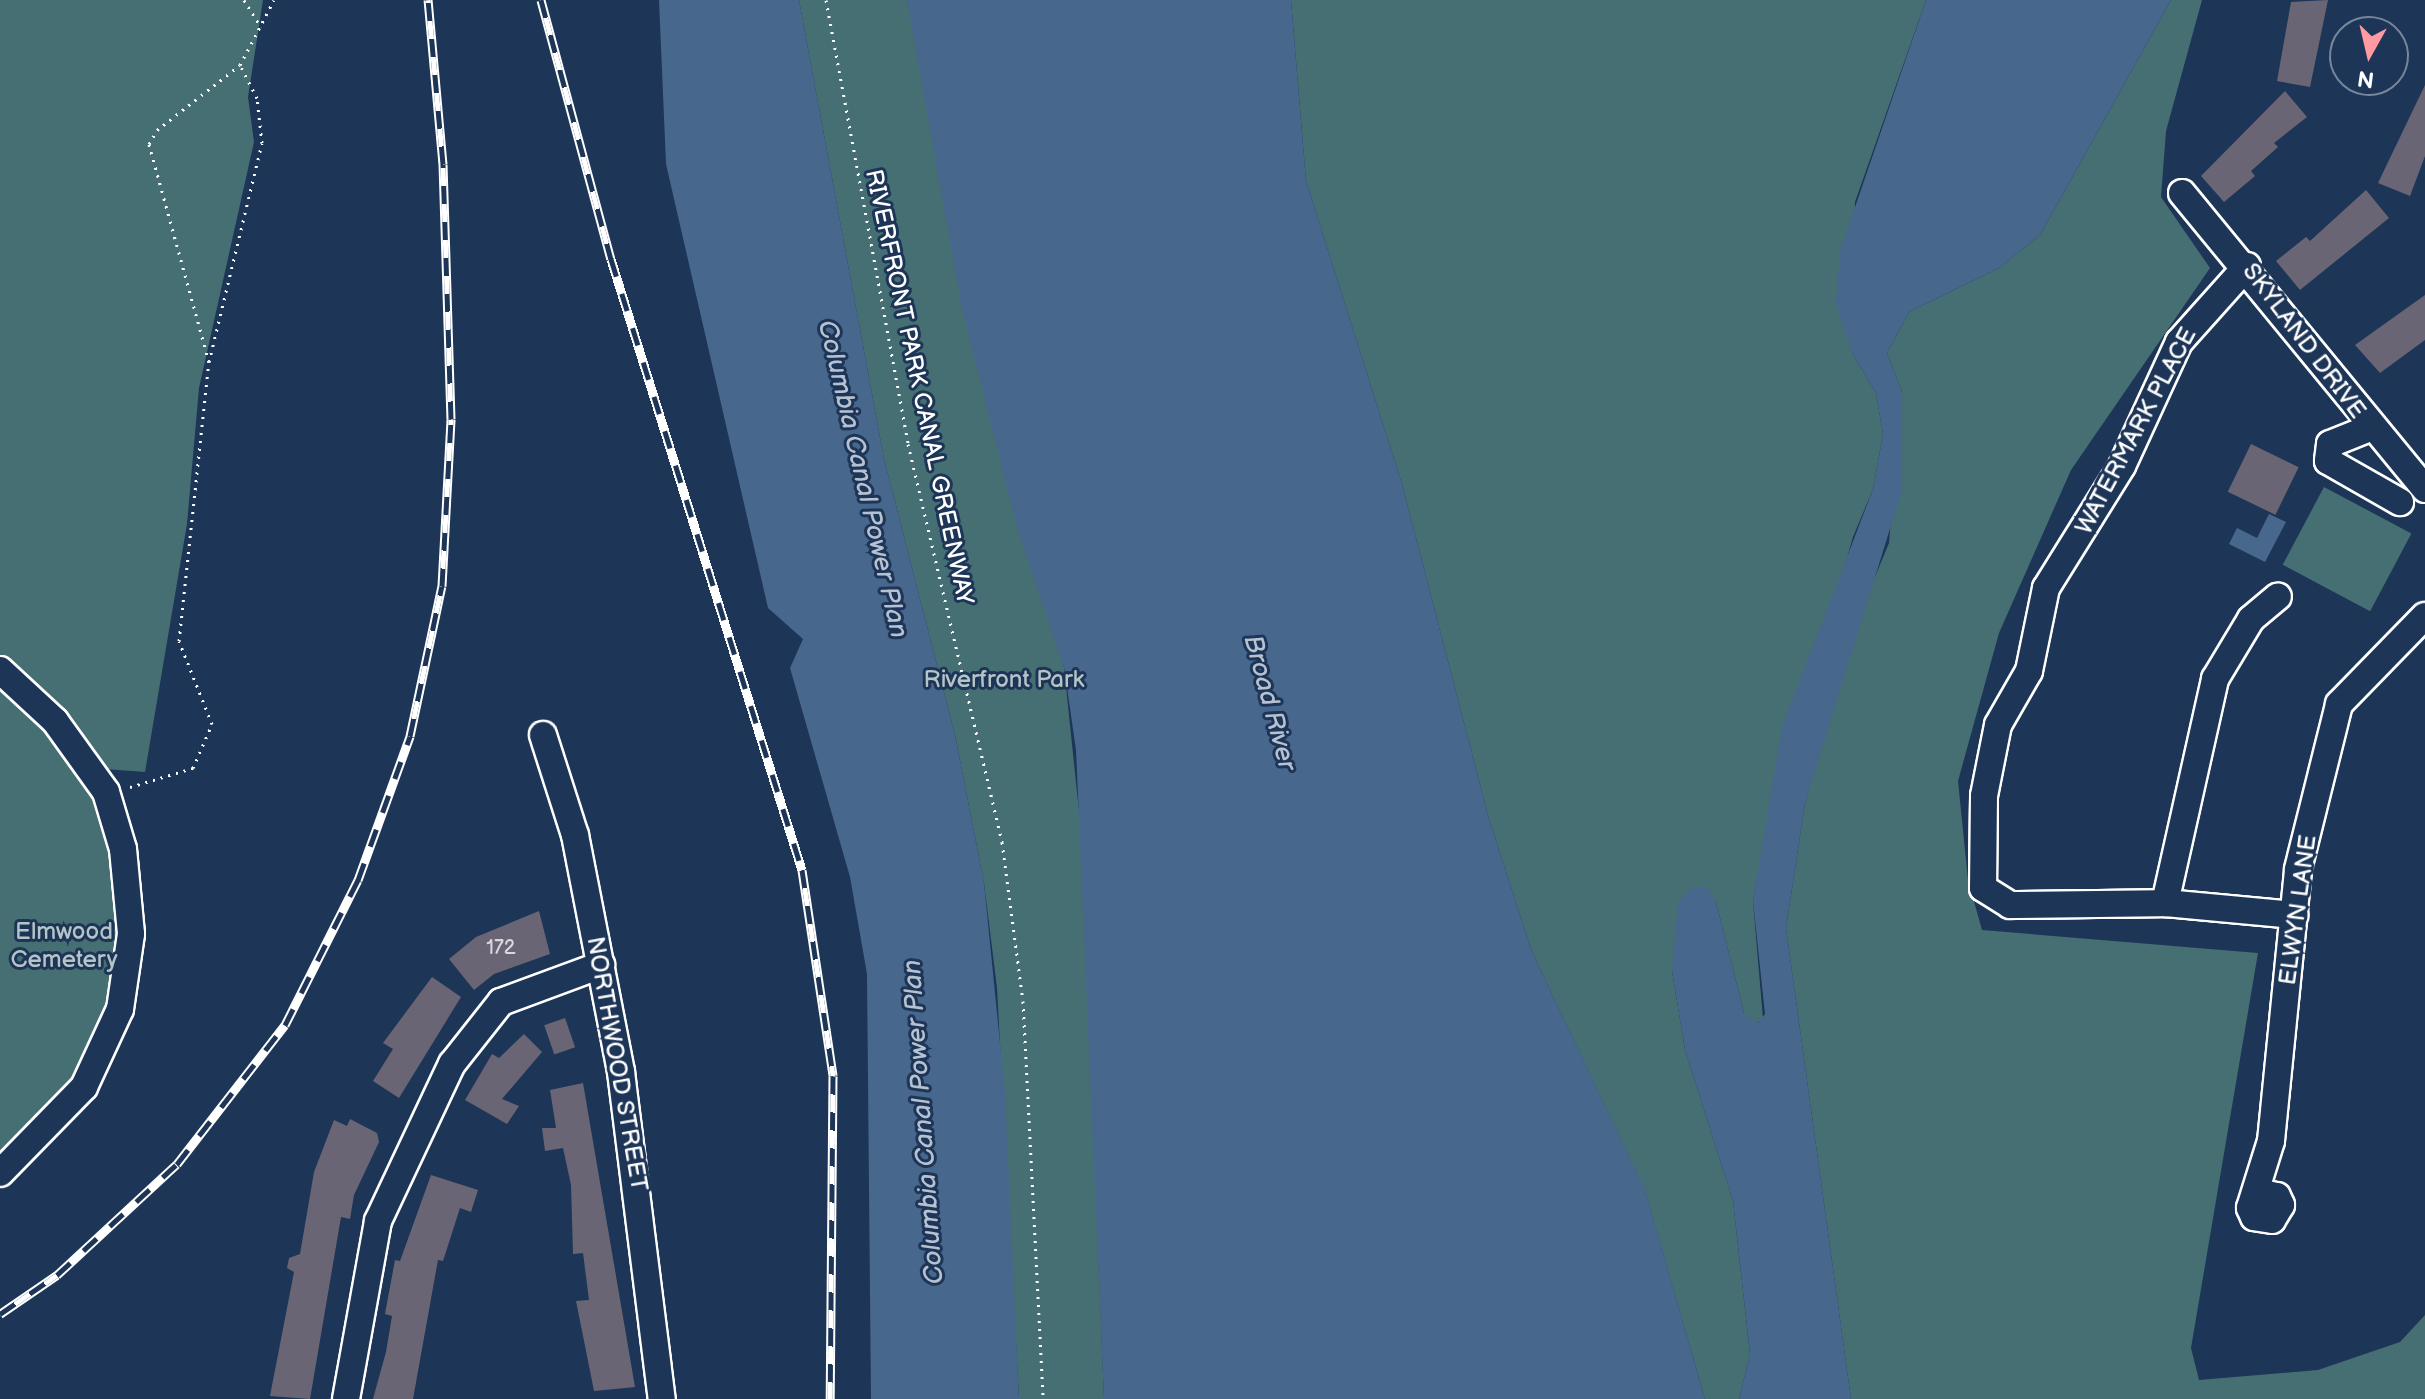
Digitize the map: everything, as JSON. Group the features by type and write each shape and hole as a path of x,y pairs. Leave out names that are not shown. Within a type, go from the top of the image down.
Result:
{"street":[{"name":"SKYLAND DRIVE","path":"2182,193 2247,266 2370,428 2425,489"},
{"name":"WATERMARK PLACE","path":"2247,266 2206,305 2179,342 2122,466 2046,588 2029,671 1998,725 1984,796 1983,888 2010,905 2165,903 2294,915"},
{"path":"2370,428 2330,444 2328,461 2400,502"},
{"path":"2165,903 2215,679 2251,619 2278,596"},
{"name":"ELWYN LANE","path":"2259,1192 2271,1141 2298,869 2339,704 2425,616"},
{"path":"0,670 55,721 106,792 123,849 129,906 120,1009 84,1087 0,1173"},
{"name":"NORTHWOOD STREET","path":"543,735 575,835 601,965 643,1219 662,1399"},
{"path":"346,1399 378,1221 452,1064 501,1002 601,965"}],"path":[{"path":"244,0 262,28"},
{"path":"209,362 149,144 157,130 240,65 274,0"},
{"name":"RIVERFRONT PARK CANAL GREENWAY","path":"826,0 908,444 1002,842 1026,1040 1043,1399"},
{"path":"106,792 167,780 193,768 207,745 212,724 179,641 209,362 262,143 257,98 240,65"}],"green space":[{"name":"Elmwood Cemetery","path":"0,0 263,0 248,97 254,142 199,388 187,524 145,772 105,769 128,892 105,1046 0,1173"},
{"name":"Riverfront Park","path":"799,0 907,0 1064,667 1082,840 1104,1399 1019,1399 997,988 984,883 955,735 884,459"},
{"path":"1291,0 1926,0 1855,202 1852,353 1876,393 1883,434 1873,489 1853,537 1764,844 1753,901 1763,1019 1754,1025 1744,1013 1716,902 1672,971 1685,1050 1733,1201 1750,1354 1739,1399 1705,1399 1645,1191 1532,952 1489,819 1402,484 1306,181"},
{"path":"2171,0 2202,0 2166,131 2161,197 2210,268 2071,470 1999,633 1958,781 1968,880 1982,930 2258,953 2191,1348 2199,1380 2318,1370 2400,1342 2425,1315 2425,1399 1851,1399 1786,928 1805,803 1853,630 1889,543 1902,392 1887,353 1909,312 1999,268 2040,235"},
{"path":"2324,487 2411,533 2370,611 2283,565"}],"water":[{"name":"Columbia Canal Power Plan","path":"659,0 799,0 884,459 955,735 984,883 1005,1093 1019,1399 871,1399 867,974 850,877 790,668 803,639 768,608 666,164"},
{"name":"Broad River","path":"907,0 1291,0 1306,181 1402,484 1489,819 1532,952 1645,1190 1705,1399 1104,1399 1076,750 1064,667 1018,531 961,304"},
{"path":"1926,0 2171,0 2040,235 1999,268 1909,312 1887,353 1902,392 1902,490 1805,803 1786,928 1851,1399 1739,1399 1750,1354 1733,1201 1685,1050 1672,971 1678,902 1692,887 1707,888 1716,902 1744,1013 1758,1023 1765,1014 1753,901 1782,727 1873,489 1883,434 1876,393 1852,353 1836,302 1840,251"},
{"path":"2269,514 2286,522 2265,562 2229,544 2237,528 2257,538"}],"building":[{"path":"2328,0 2310,87 2277,81 2291,2"},
{"path":"2425,85 2425,156 2410,196 2378,183"},
{"path":"2285,91 2307,117 2274,143 2278,147 2251,171 2255,176 2224,202 2201,176"},
{"path":"2366,190 2389,218 2300,290 2276,261 2306,237 2310,241"},
{"path":"2425,295 2425,340 2380,373 2355,345"},
{"path":"2251,444 2299,467 2275,515 2228,492"},
{"path":"539,911 550,954 494,974 474,990 449,959 476,937"},
{"path":"432,977 461,997 399,1098 373,1081 393,1049 383,1043"},
{"path":"565,1018 575,1047 554,1054 544,1025"},
{"path":"524,1034 542,1052 502,1099 519,1106 507,1124 465,1100 492,1054 499,1058"},
{"path":"583,1083 635,1387 594,1391 576,1301 589,1300 583,1253 573,1254 571,1185 563,1148 545,1151 542,1128 556,1128 550,1090"},
{"path":"350,1119 377,1133 379,1142 354,1195 350,1219 341,1217 310,1399 270,1396 294,1272 287,1268 289,1258 300,1254 314,1172 334,1120 347,1126"},
{"path":"431,1175 478,1190 471,1212 460,1208 443,1261 438,1260 413,1399 373,1399 392,1316 385,1314 395,1260 400,1261"}],"railway":[{"path":"0,1314 57,1275 177,1164 285,1025 358,880 410,736 442,586 451,419 443,164 428,0"},
{"path":"541,0 611,259 802,870 833,1076 830,1399"}]}
